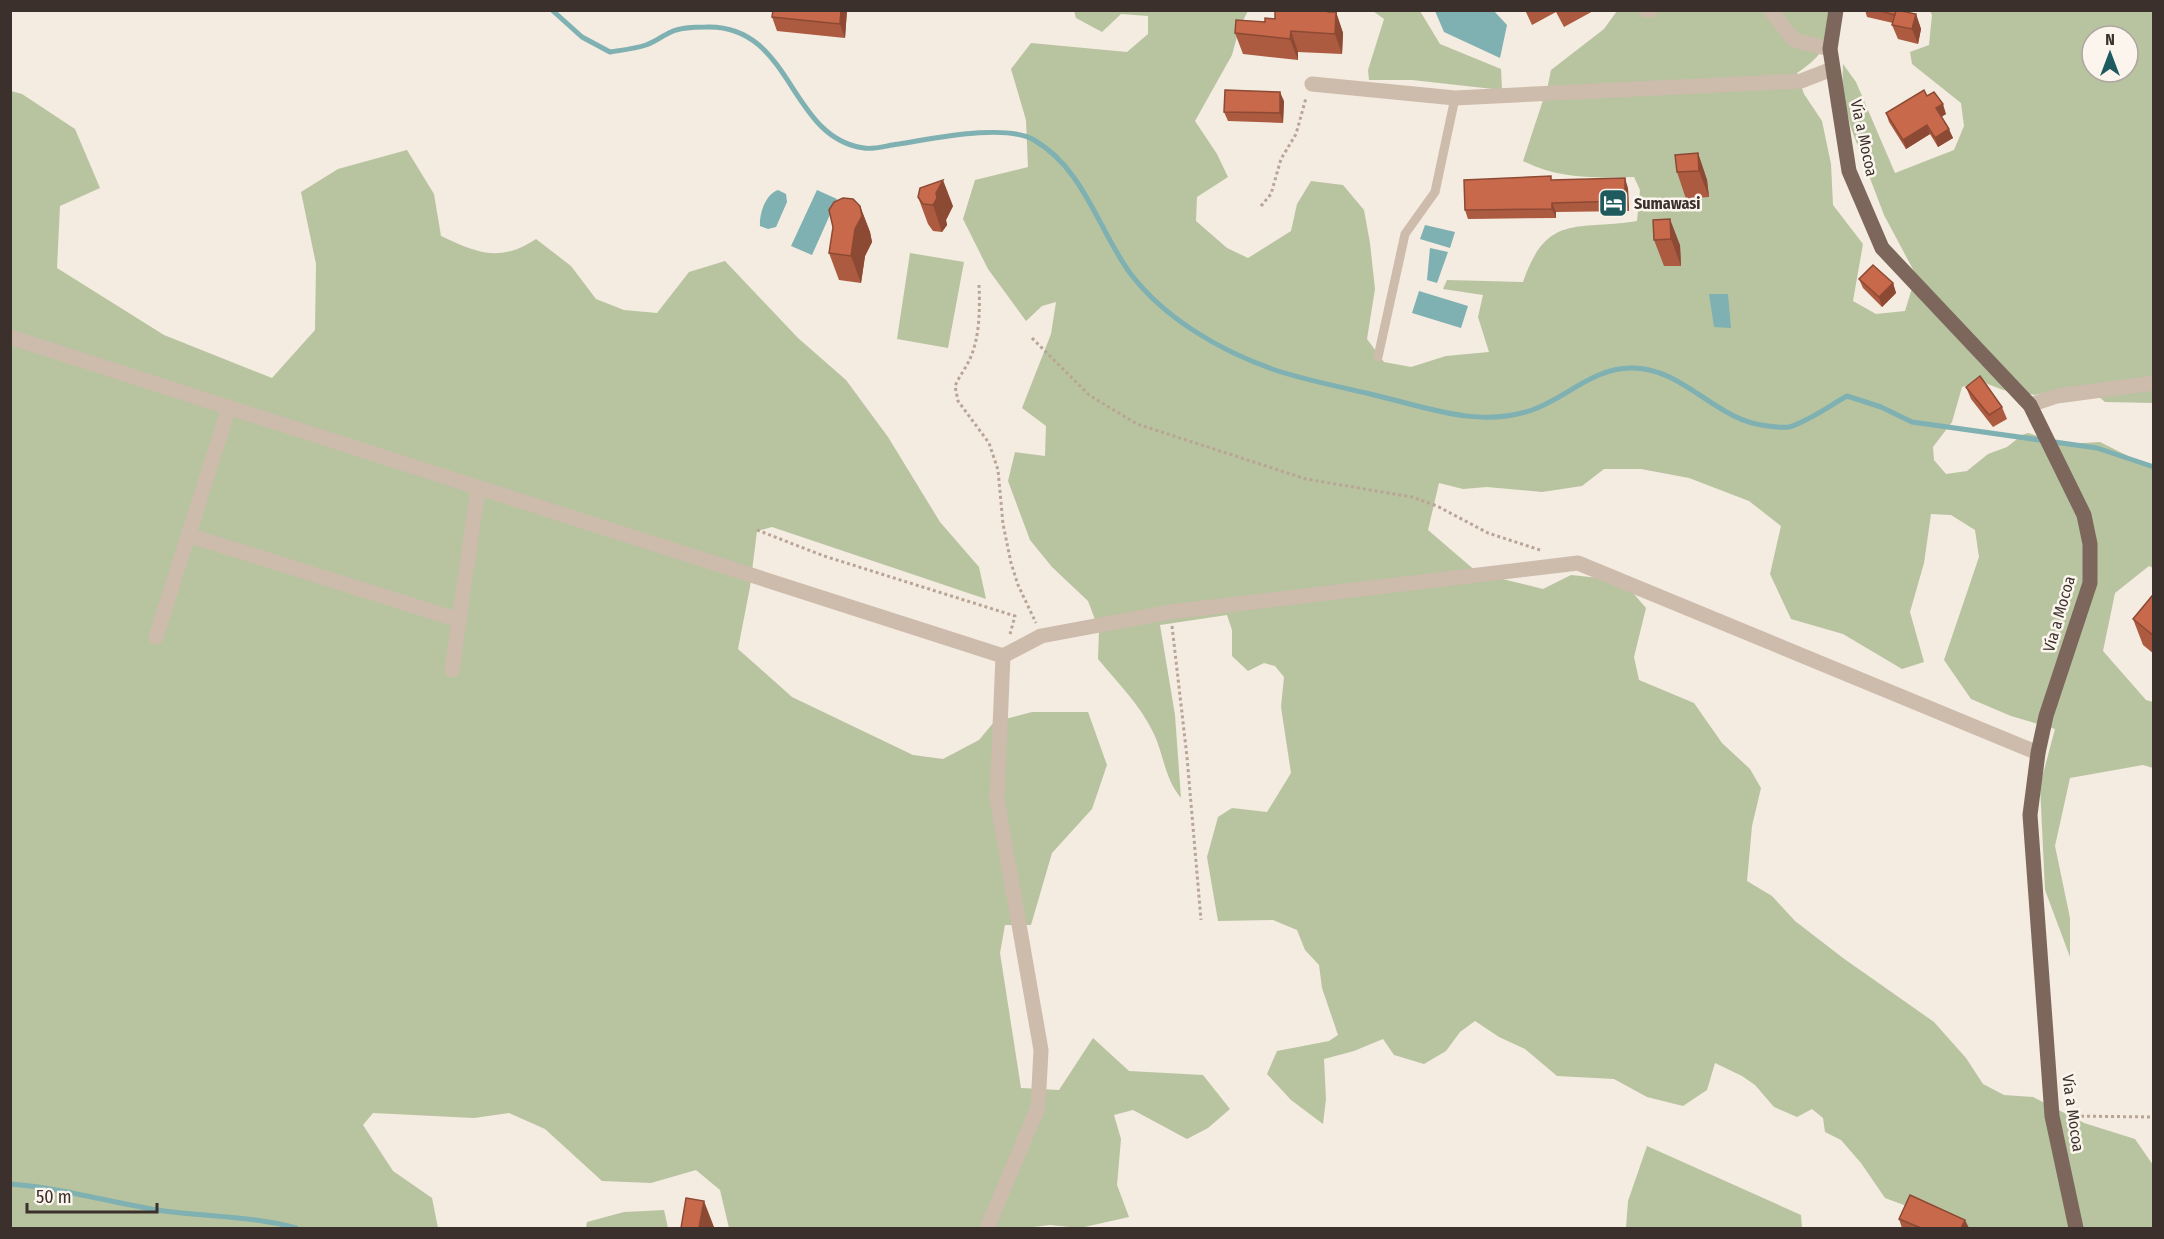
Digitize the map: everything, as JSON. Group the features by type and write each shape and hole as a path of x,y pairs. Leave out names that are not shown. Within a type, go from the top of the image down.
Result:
{"main road":[{"name":"Vía a Mocoa","path":"1836,10 1830,49 1849,171 1882,248 2030,405 2084,515 2090,544 2090,583 2046,716 2037,753 2030,815 2052,1116 2076,1228"}],"street":[{"path":"1770,10 1794,40 1830,49"},
{"path":"1312,84 1455,98 1801,81 1832,69"},
{"path":"10,337 1003,656 1041,636 1170,612 1578,563 2037,753"},
{"path":"2030,405 2057,396 2154,383"},
{"path":"156,637 229,407"},
{"path":"452,670 478,488"},
{"path":"188,535 459,620"},
{"path":"987,1228 1038,1107 1041,1050 997,799 1003,656"}],"lane":[{"path":"1378,357 1406,234 1435,192 1455,98"}],"path":[{"path":"1261,206 1271,194 1281,159 1296,134 1301,110 1312,84"},
{"path":"980,285 980,313 970,360 955,386 958,400 989,443 998,470 1003,524 1011,563 1018,585 1041,636"},
{"path":"1032,338 1089,395 1137,424 1306,479 1412,497 1437,506 1488,533 1545,552"},
{"path":"757,530 824,556 1015,616 1003,656"},
{"path":"1170,612 1187,757 1201,920"},
{"path":"2052,1116 2154,1117"}],"green space":[{"path":"1074,11 1248,11 1240,26 1232,55 1195,121 1217,154 1228,177 1197,197 1196,221 1227,248 1248,258 1291,231 1297,204 1311,181 1343,185 1364,210 1370,243 1375,289 1367,339 1384,362 1411,367 1446,356 1489,352 1478,317 1483,295 1443,289 1447,280 1523,282 1532,260 1543,244 1554,235 1581,226 1637,221 1640,190 1634,177 1591,177 1563,174 1523,161 1551,70 1604,29 1617,11 1829,11 1830,31 1824,47 1813,61 1797,73 1804,94 1822,121 1831,164 1833,205 1863,244 1853,301 1876,314 1905,311 1916,275 1884,215 1851,128 1842,92 1843,64 1856,82 1895,173 1954,150 1964,126 1961,103 1912,64 1910,52 1929,45 1932,15 1930,11 2153,11 2153,403 2105,402 2090,389 2069,387 2035,395 2003,390 1980,381 1962,387 1952,422 1933,447 1934,460 1946,474 1967,471 1988,454 2007,447 2028,433 2065,444 2100,442 2136,460 2153,465 2153,568 2149,566 2115,593 2103,651 2146,700 2153,702 2153,768 2143,765 2070,778 2055,846 2070,918 2070,957 2045,890 2040,785 2055,729 2011,716 1971,699 1944,660 1979,557 1975,530 1951,515 1931,514 1924,563 1910,612 1924,662 1902,669 1843,634 1791,619 1770,574 1781,526 1749,501 1689,478 1641,469 1604,469 1582,486 1542,492 1487,487 1463,489 1439,483 1428,530 1478,573 1543,589 1571,575 1609,579 1633,593 1646,608 1634,657 1639,680 1694,703 1722,743 1750,769 1761,788 1752,826 1747,881 1772,896 1795,921 1843,958 1934,1022 1966,1058 1983,1084 2004,1095 2033,1097 2084,1123 2135,1139 2153,1165 2153,1228 1966,1228 1885,1198 1861,1163 1841,1140 1825,1132 1823,1118 1812,1109 1797,1117 1774,1107 1755,1085 1715,1063 1707,1090 1683,1106 1647,1097 1614,1079 1557,1076 1525,1049 1499,1037 1475,1021 1460,1032 1446,1051 1424,1064 1394,1055 1383,1039 1354,1051 1324,1059 1326,1099 1323,1124 1291,1100 1267,1074 1277,1051 1329,1041 1338,1035 1322,988 1319,965 1305,950 1297,930 1273,920 1218,921 1207,857 1218,817 1232,808 1267,812 1291,773 1281,707 1284,677 1275,666 1264,663 1248,671 1232,656 1232,630 1227,615 1160,625 1175,715 1181,798 1171,783 1149,724 1129,695 1098,659 1099,630 1088,601 1052,567 1030,540 1008,481 1015,452 1045,456 1046,426 1022,408 1051,334 1056,302 1042,306 1026,321 988,269 963,219 975,180 1028,167 1026,120 1011,69 1031,43 1127,52 1148,34 1148,16 1121,14 1102,32 1076,18"},
{"path":"1373,11 1420,11 1440,44 1501,69 1502,90 1412,80 1369,80 1368,70 1384,19"},
{"path":"11,91 22,94 75,129 100,188 60,206 57,268 164,335 272,378 315,330 316,264 301,192 338,169 407,150 434,194 441,236 477,251 488,253 511,251 536,239 571,266 596,299 624,310 657,313 689,272 725,261 798,338 846,380 888,437 940,522 979,567 986,599 772,527 757,531 750,587 738,649 792,697 913,755 943,759 979,740 994,722 1032,712 1088,712 1107,765 1092,809 1052,853 1031,925 1005,925 1000,953 1021,1088 1059,1090 1093,1038 1129,1071 1203,1075 1230,1109 1208,1128 1187,1139 1133,1110 1114,1115 1121,1139 1117,1185 1129,1217 1080,1228 1050,1225 1025,1228 729,1228 720,1190 696,1170 651,1183 602,1181 545,1129 509,1113 474,1118 373,1113 363,1125 393,1171 432,1198 438,1228 11,1228"},
{"path":"910,253 964,262 948,348 897,339"},
{"path":"1647,1146 1801,1215 1802,1228 1626,1228 1628,1201"},
{"path":"664,1210 668,1228 586,1228 587,1222 624,1212"}],"water":[{"path":"1435,11 1494,11 1507,25 1500,58 1444,32"},
{"path":"778,190 786,194 787,202 776,227 768,229 760,226 762,210 770,195"},
{"path":"817,190 837,199 812,255 791,246"},
{"path":"1425,225 1455,232 1450,248 1420,239"},
{"path":"1430,248 1448,252 1437,283 1427,280"},
{"path":"1419,291 1468,306 1461,328 1412,313"},
{"path":"1709,294 1728,294 1731,328 1714,327"}],"building":[{"path":"773,10 841,10 840,24 772,17"},
{"path":"1275,10 1336,12 1335,34 1291,31 1290,39 1235,33 1236,20 1265,22 1265,18 1275,19"},
{"path":"1877,10 1896,10 1895,15"},
{"path":"1896,10 1916,14 1912,29 1892,25"},
{"path":"1225,90 1280,92 1280,113 1224,112"},
{"path":"1924,90 1927,96 1934,92 1943,104 1936,108 1949,129 1935,138 1927,125 1903,140 1886,113"},
{"path":"1698,153 1699,171 1677,172 1675,155"},
{"path":"1551,176 1551,180 1625,178 1625,201 1552,203 1552,209 1465,210 1464,180"},
{"path":"943,180 933,205 923,204 918,197 920,188"},
{"path":"843,198 853,199 860,206 862,216 855,229 851,256 829,253 833,227 829,210 834,202"},
{"path":"1670,219 1671,239 1654,240 1653,220"},
{"path":"1873,265 1893,283 1879,297 1859,279"},
{"path":"1980,376 2002,407 1989,415 1966,387"},
{"path":"2152,596 2154,597 2154,636 2133,619"},
{"path":"1910,1195 1965,1220 1961,1228 1921,1228 1899,1219"},
{"path":"686,1198 704,1201 699,1228 681,1228"}],"waterway":[{"path":"552,10 582,37 610,52 646,45 675,30 684,28 706,27 735,31 757,43 774,61 819,124 839,140 864,148 987,132 1021,135 1034,140 1066,167 1089,201 1130,273 1159,304 1194,331 1232,352 1272,369 1296,376 1451,414 1491,417 1532,410 1592,378 1617,369 1650,370 1684,385 1732,415 1768,426 1787,427 1796,424 1847,396 1881,407 1912,422 2097,448 2154,467"},
{"path":"10,1184 49,1189 164,1211 247,1219 296,1228"}],"place":[{"name":"Sumawasi","path":"1613,203"}]}
